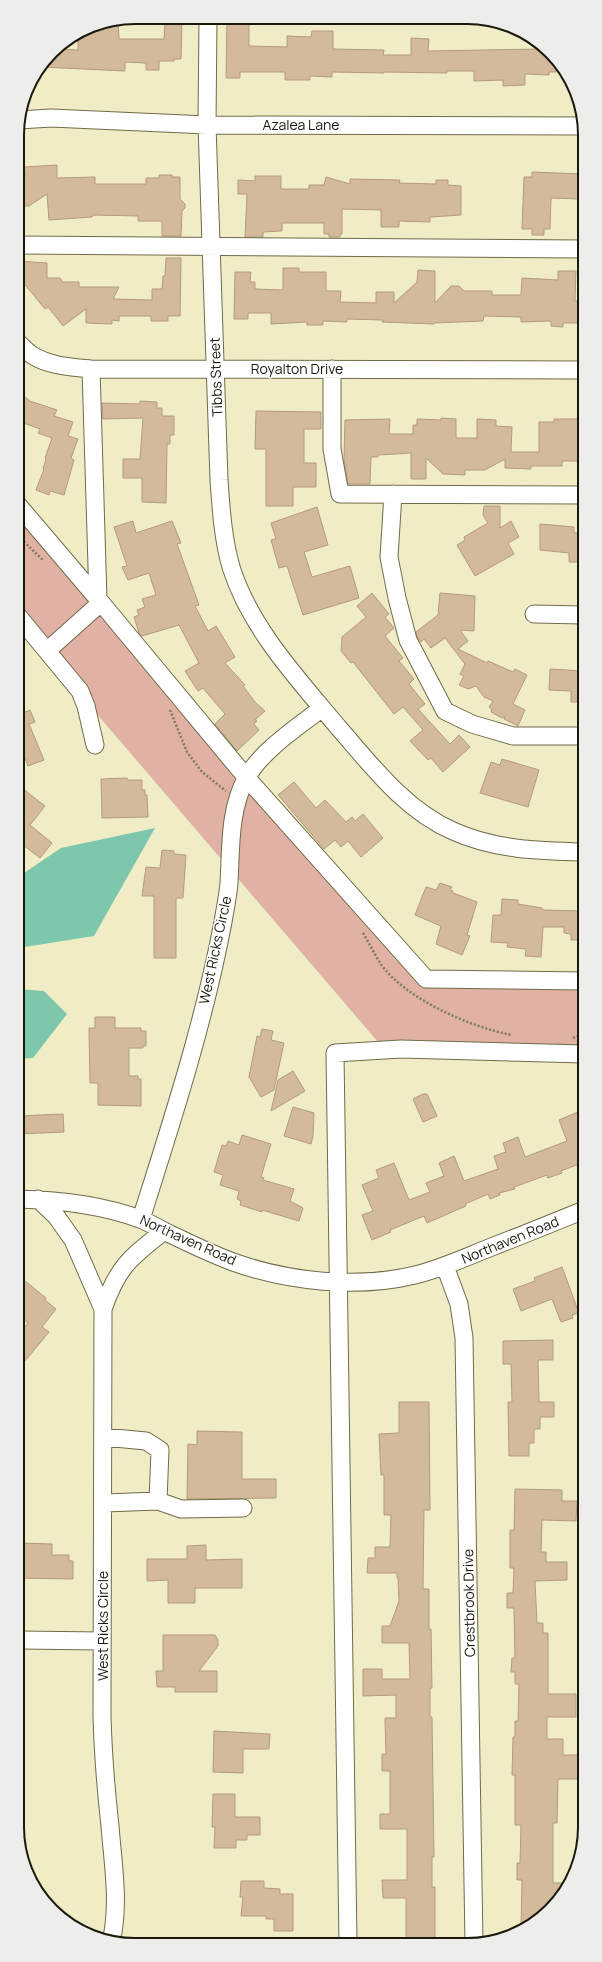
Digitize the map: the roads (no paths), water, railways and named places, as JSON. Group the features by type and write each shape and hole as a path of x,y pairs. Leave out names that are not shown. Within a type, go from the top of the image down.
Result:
{"street":[{"name":"Tibbs Street","path":"208,24 208,125 219,480 222,519 231,567 243,596 275,652 382,778 405,800 428,817 452,831 480,841 532,851 578,852"},
{"name":"Azalea Lane","path":"25,120 51,118 208,125 577,126"},
{"path":"24,245 578,249"},
{"name":"Royalton Drive","path":"24,348 32,355 48,362 91,369 216,368 578,370"},
{"path":"48,650 96,607 98,599 91,369"},
{"path":"332,369 332,449 340,494 578,495"},
{"path":"393,494 389,557 397,598 408,640 445,711 472,724 513,736 578,736"},
{"path":"24,512 246,777 426,979 578,981"},
{"path":"534,614 578,615"},
{"path":"24,623 80,690 86,706 95,745"},
{"name":"West Ricks Circle","path":"141,1219 190,1065 223,922 228,886 233,823 237,801 246,777 254,765 322,708"},
{"path":"348,1938 335,1053 401,1049 578,1054"},
{"name":"Northaven Road","path":"24,1199 38,1199 111,1210 141,1219 201,1249 261,1270 312,1280 339,1282 384,1280 414,1275 445,1266 578,1212"},
{"name":"West Ricks Circle","path":"38,1199 56,1216 73,1240 104,1309"},
{"name":"West Ricks Circle","path":"112,1936 115,1892 104,1766 102,1641 104,1309 112,1285 121,1269 134,1255 164,1231"},
{"name":"Crestbrook Drive","path":"445,1266 459,1304 464,1338 474,1938"},
{"path":"104,1437 146,1441 160,1450 158,1501"},
{"path":"104,1503 158,1501 181,1509 243,1508"},
{"path":"24,1640 102,1641"}]}
